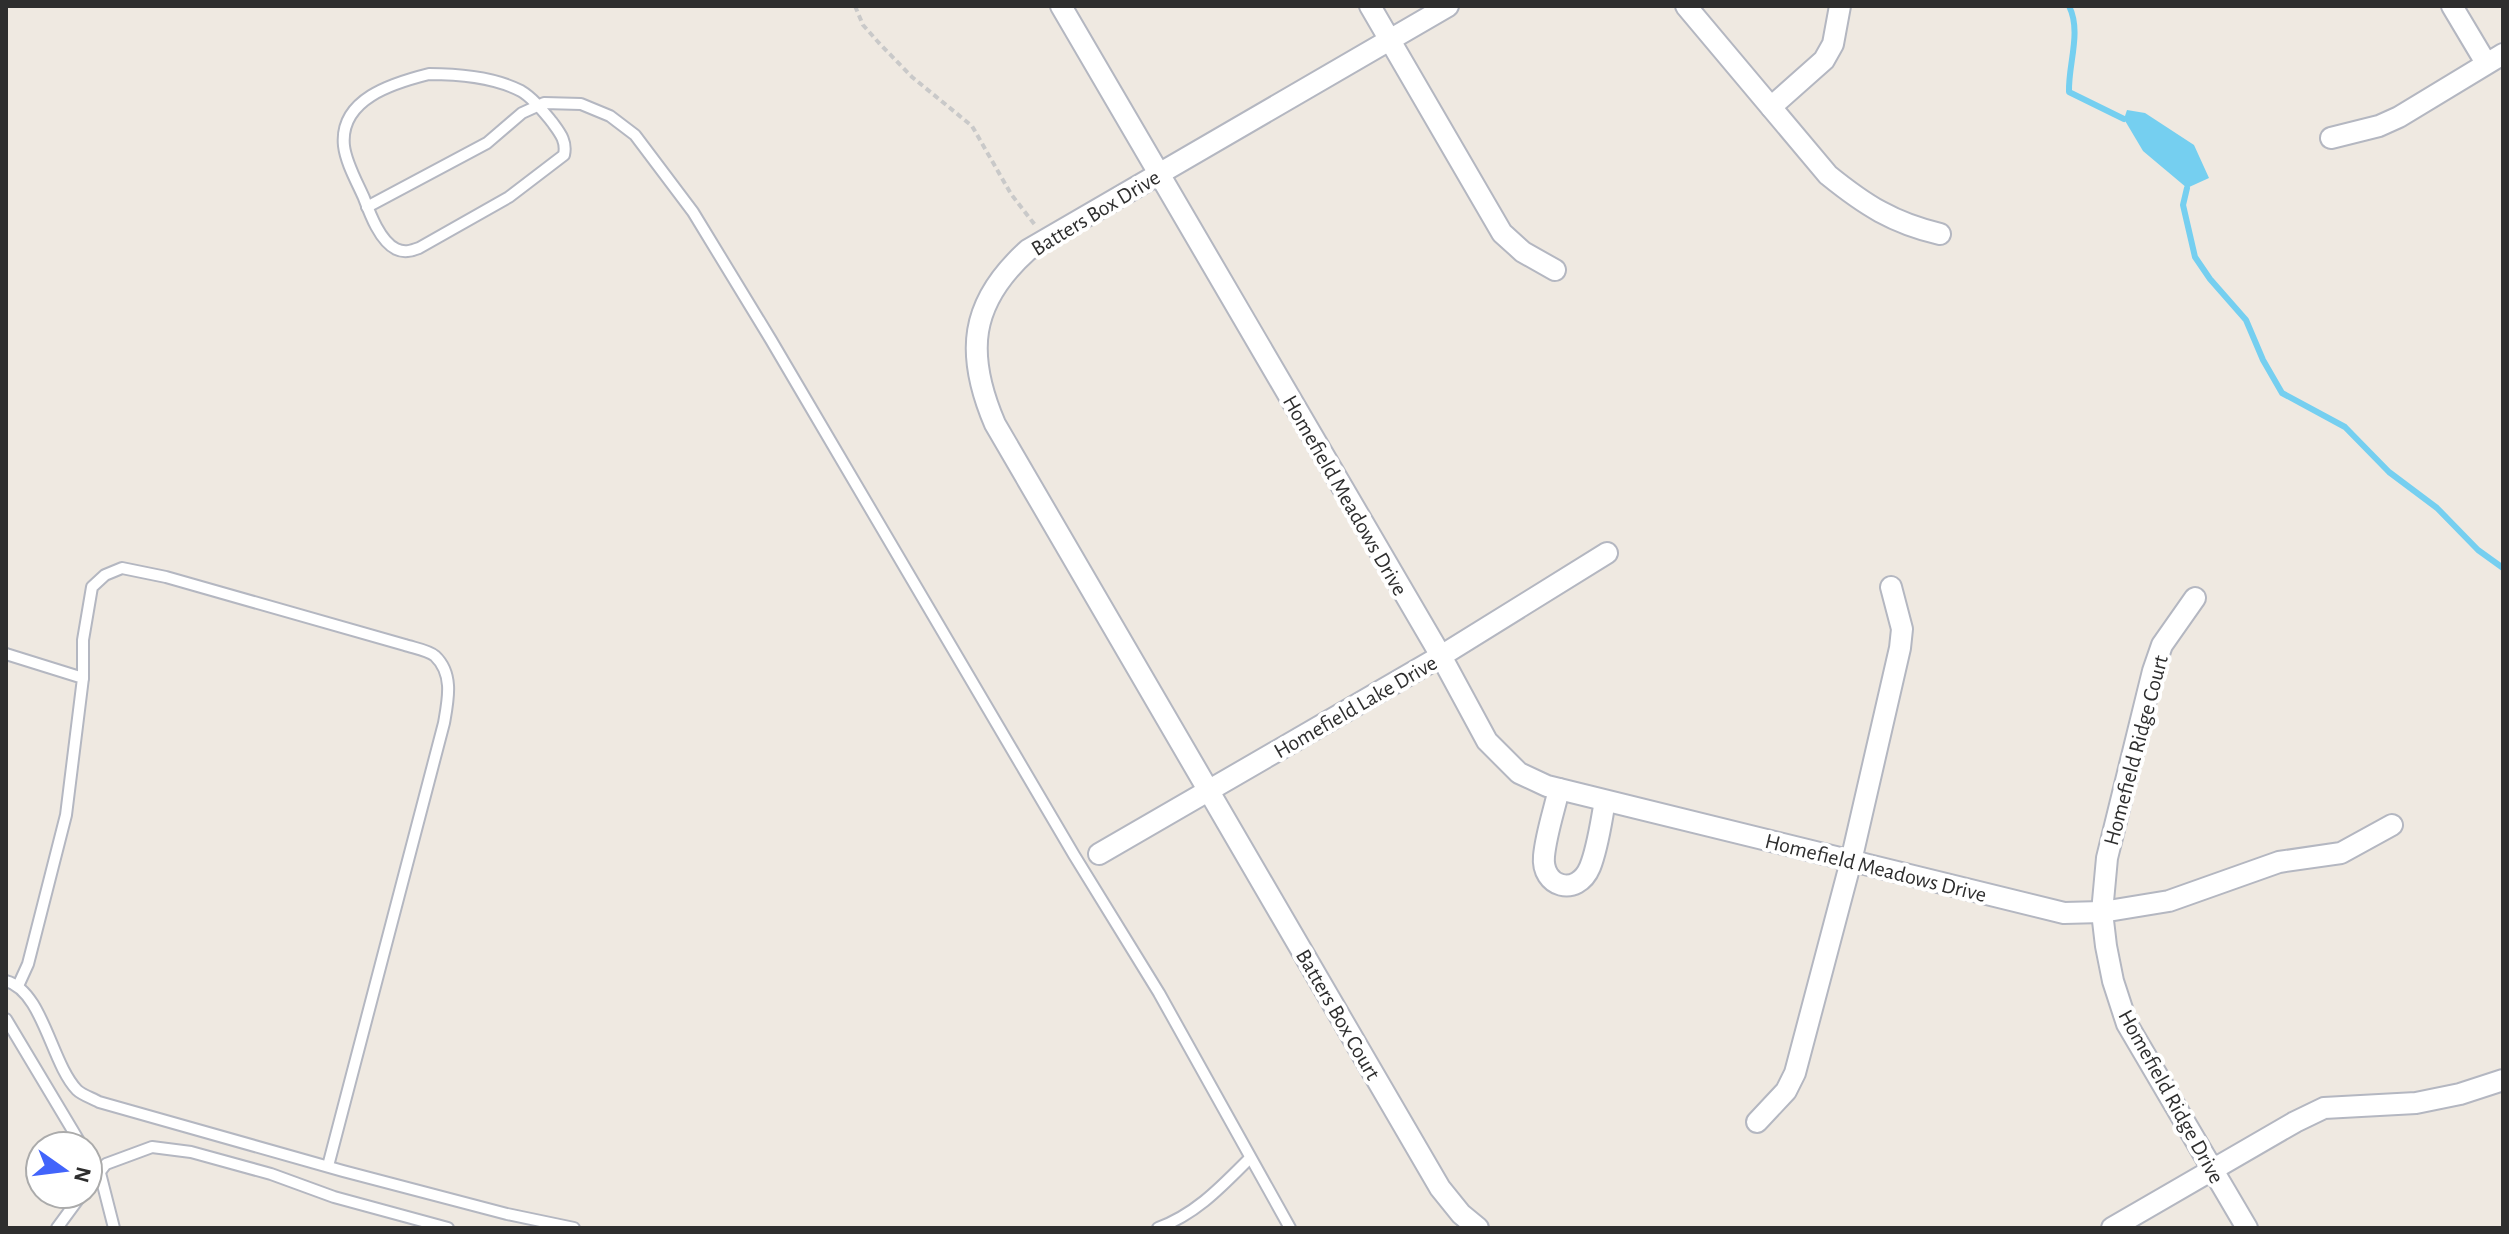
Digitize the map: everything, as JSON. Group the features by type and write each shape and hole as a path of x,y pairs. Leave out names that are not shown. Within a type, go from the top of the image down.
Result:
{"street":[{"name":"Homefield Meadows Drive","path":"1061,6 1441,656 1487,741 1519,773 1559,789 1605,801 2064,913 2102,912 2169,901 2279,862 2341,853 2392,825"},
{"path":"1370,6 1502,233 1523,252 1555,270"},
{"name":"Batters Box Drive","path":"1210,791 995,424 982,393 975,364 978,329 989,297 1008,268 1028,250 1448,6"},
{"path":"1686,6 1828,175 1854,197 1886,217 1940,234"},
{"path":"1771,107 1824,60 1833,44 1840,6"},
{"path":"2331,138 2379,126 2399,117 2494,59 2452,6"},
{"name":"Homefield Lake Drive","path":"1099,854 1441,656 1607,553"},
{"path":"1757,1122 1786,1091 1795,1073 1851,861 1900,648 1902,629 1891,587"},
{"name":"Homefield Ridge Court","path":"2102,912 2107,858 2153,671 2162,645 2195,598"},
{"path":"1559,789 1543,858 1547,875 1567,887 1579,883 1589,869 1605,801"},
{"name":"Batters Box Court","path":"1210,791 1440,1188 1461,1214 1478,1228"},
{"name":"Homefield Ridge Drive","path":"2102,912 2113,981 2127,1024 2247,1228"},
{"path":"2112,1228 2324,1108 2416,1103 2460,1094 2503,1080"}],"lane":[{"path":"429,74 458,74 521,91 538,106 565,139 564,155 509,197 419,248 406,252 395,249 385,240 367,207 344,148 345,130 352,114 366,99 393,82 429,74"},
{"path":"367,207 487,143 522,113 544,103 581,104 610,116 635,135 693,212 1159,993 1290,1228"},
{"path":"18,986 28,964 66,815 83,678 83,640 92,587 105,575 122,568 166,577 434,655 446,671 449,692 444,723 328,1166"},
{"path":"6,654 83,678"},
{"path":"6,981 26,992 62,1067 78,1091 99,1102 507,1214 574,1228"},
{"path":"6,1019 72,1130"},
{"path":"104,1167 152,1147 191,1152 271,1174 334,1197 448,1228"},
{"path":"1158,1228 1199,1207 1249,1159"},
{"path":"104,1189 114,1228"},
{"path":"57,1228 70,1210"}],"path":[{"path":"855,6 863,25 912,77 972,126 1011,194 1046,240"}],"water":[{"path":"2127,110 2145,113 2194,145 2209,178 2187,188 2143,151 2124,119"}],"waterway":[{"path":"2069,6 2074,26 2069,92 2124,119"},
{"path":"2187,188 2183,205 2195,257 2246,320 2263,360 2282,393 2345,427 2389,472 2437,508 2478,550 2503,568"}]}
